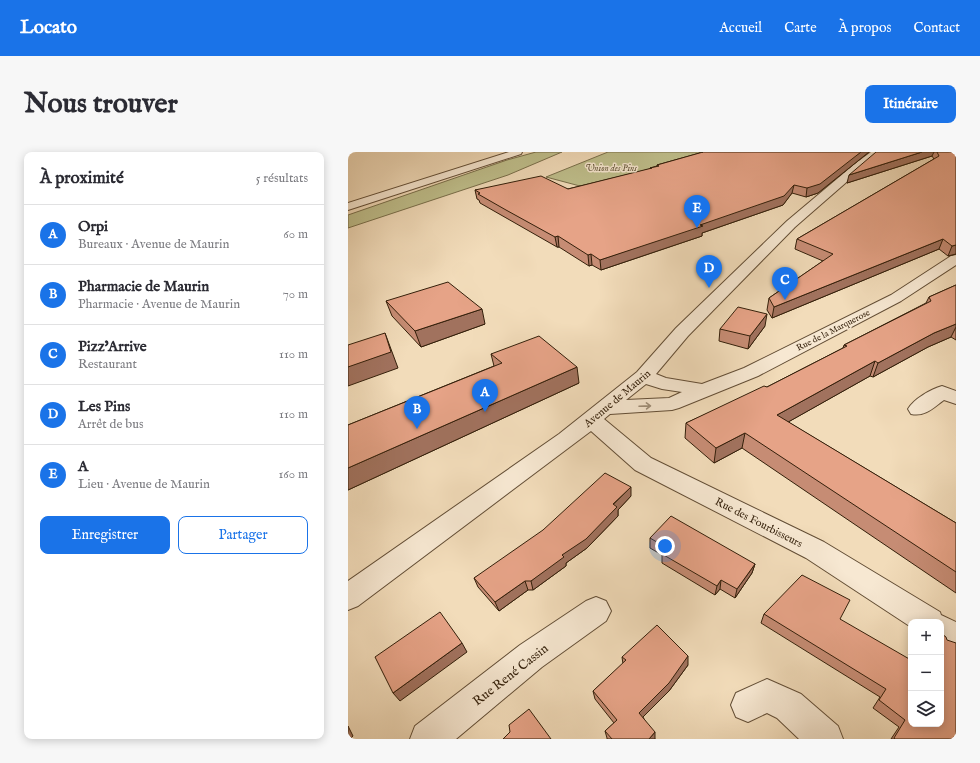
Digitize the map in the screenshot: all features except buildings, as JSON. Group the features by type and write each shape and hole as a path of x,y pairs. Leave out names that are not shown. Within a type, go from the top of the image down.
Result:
{"street":[{"path":"348,206 518,152"},
{"name":"Avenue de Maurin","path":"348,597 599,414 644,376 682,332 790,224 876,152"},
{"name":"Rue de la Marquerose","path":"599,414 672,404 751,372 889,302 956,260"},
{"path":"644,376 662,383 704,390"},
{"path":"918,409 942,392 956,398"},
{"name":"Rue des Fourbisseurs","path":"599,414 605,431 643,464 815,550 924,619"},
{"name":"Rue René Cassin","path":"428,739 531,656 596,611"},
{"path":"944,631 956,639"},
{"path":"748,705 767,696 789,706 825,739"}],"green space":[{"path":"536,152 562,152 508,175 348,228 348,215 507,160"},
{"name":"Union des Pins","path":"608,152 706,152 595,190 546,177"}],"place":[{"name":"A","path":"697,228"},
{"name":"Les Pins","path":"709,288"},
{"name":"Pizz'Arrive","path":"785,300"},
{"name":"Orpi","path":"485,412"},
{"name":"Pharmacie de Maurin","path":"417,429"}]}
